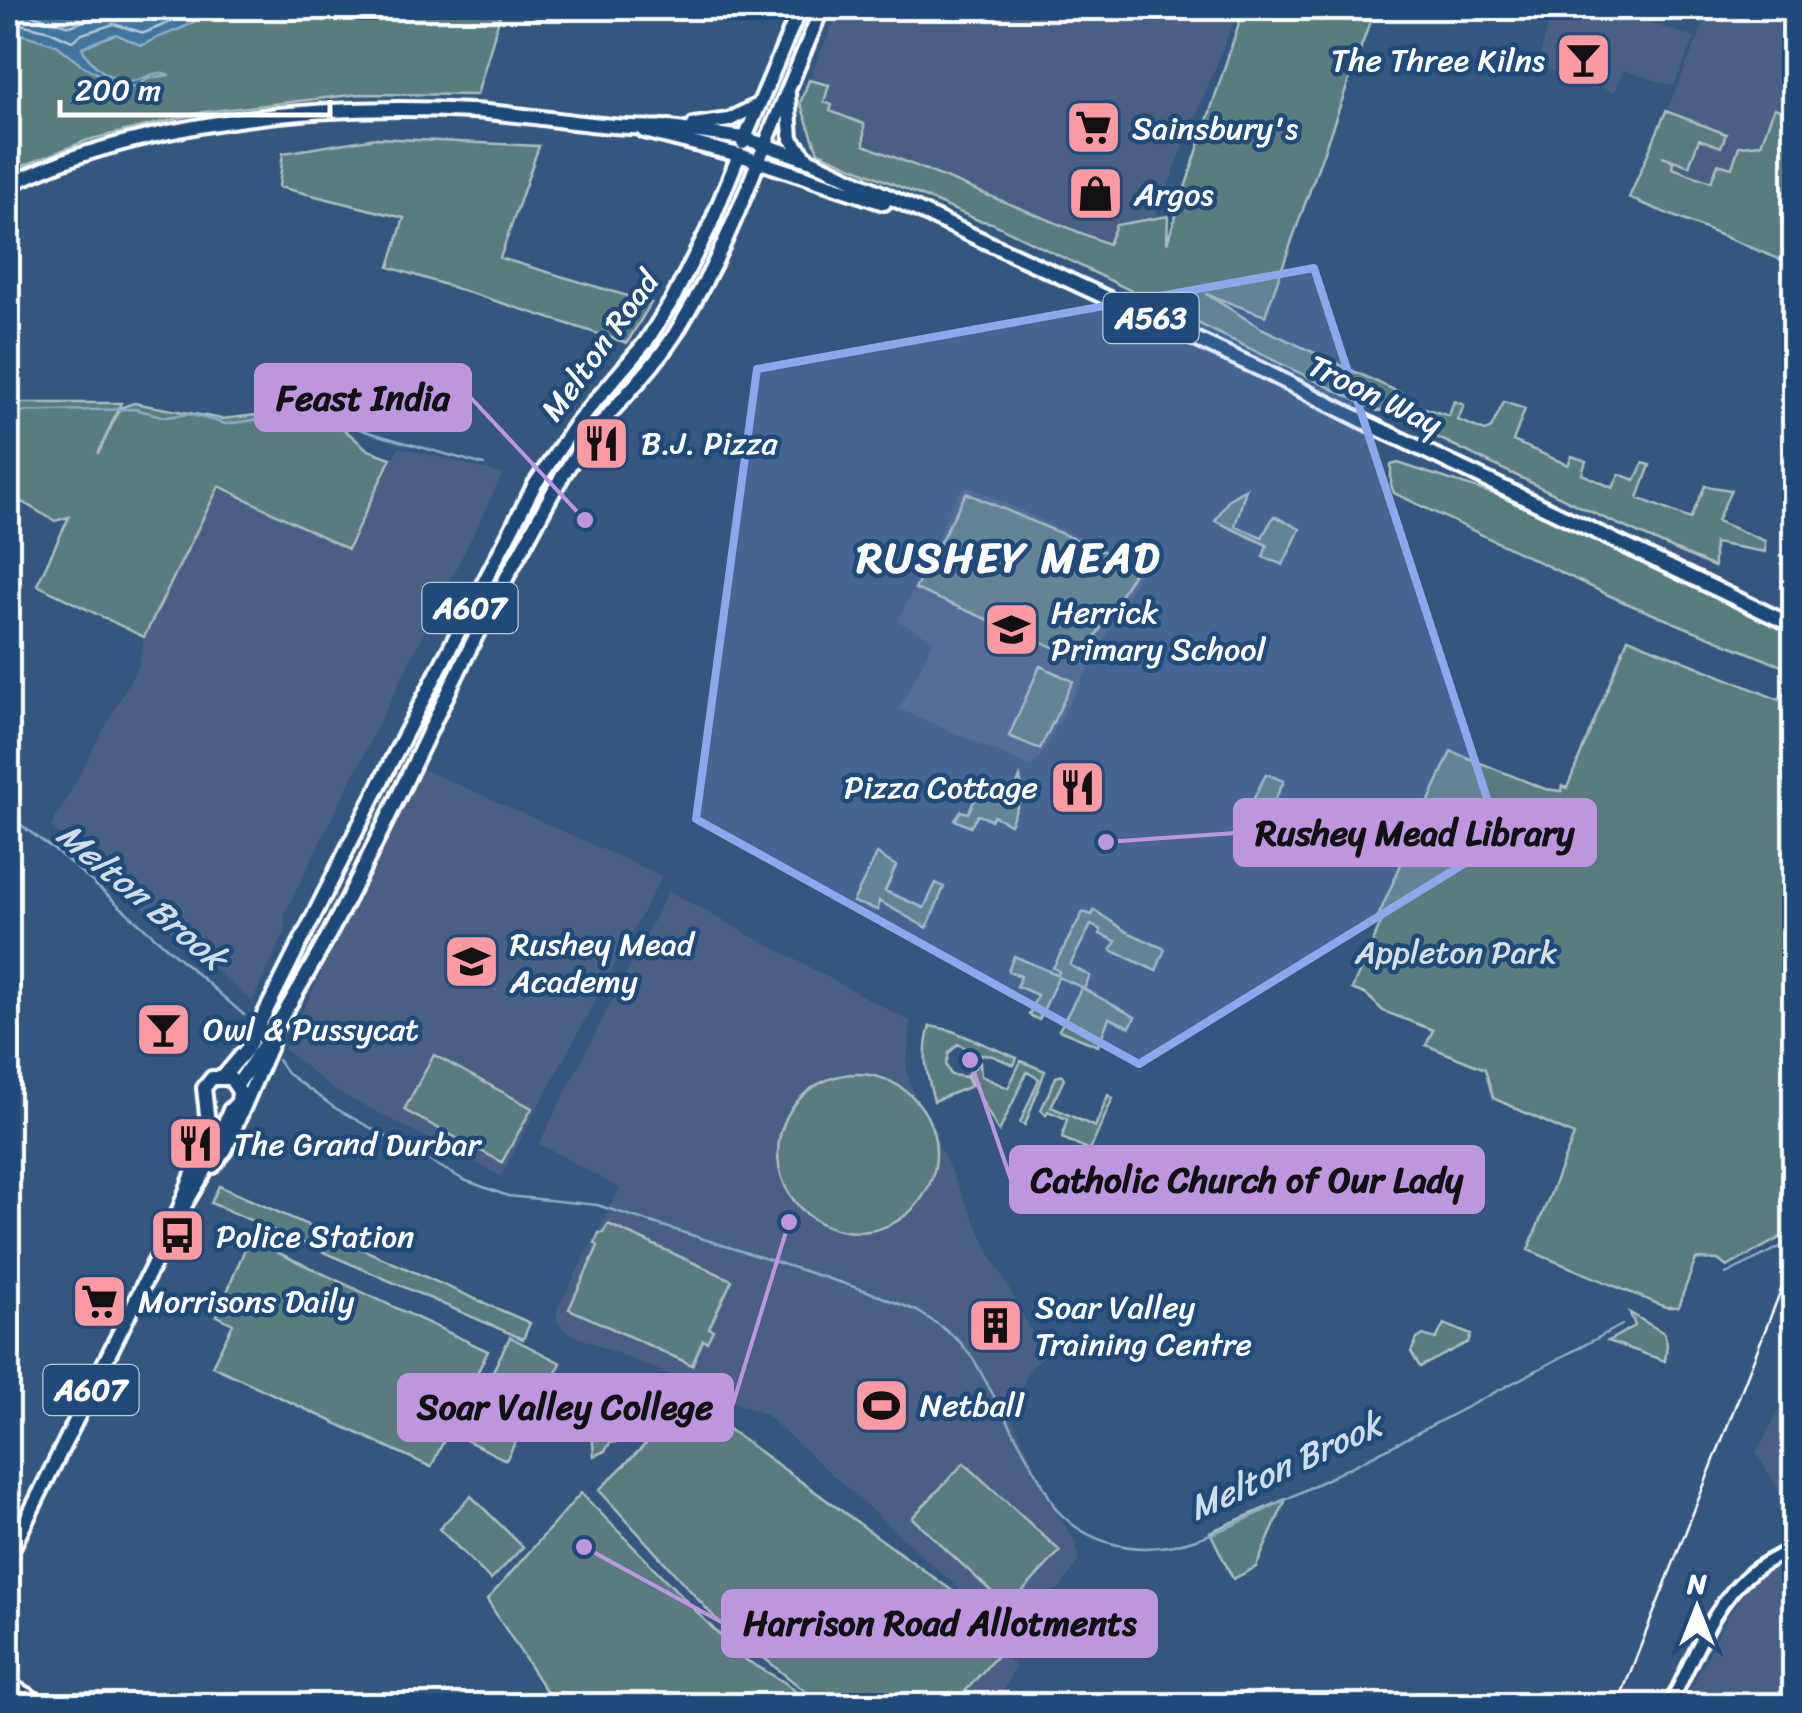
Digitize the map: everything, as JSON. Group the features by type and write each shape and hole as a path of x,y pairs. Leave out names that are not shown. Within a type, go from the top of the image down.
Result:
{"main road":[{"name":"Melton Road","path":"224,1076 247,1050 534,486 575,425 646,342 684,280 800,8"},
{"name":"Melton Road","path":"238,1085 274,1032 346,904 414,757 487,615 583,445 680,328 758,162 822,8"},
{"name":"Melton Road","path":"788,86 791,139 796,149 812,161"},
{"path":"8,185 78,156 223,121 422,108 662,127 721,122 756,106"},
{"name":"Troon Way","path":"629,127 739,155 929,218"},
{"name":"Troon Way","path":"662,127 744,138 812,161 1262,370 1794,626"},
{"path":"646,342 662,352"},
{"path":"446,658 457,659 479,616 487,615"},
{"path":"326,891 346,904"},
{"path":"200,1180 225,1150 274,1032"},
{"path":"224,1076 238,1085"},
{"name":"A607","path":"174,1224 207,1140 204,1088 212,1078 224,1076"},
{"name":"A607","path":"8,1557 174,1224 200,1180 230,1110 238,1102 238,1085"},
{"path":"208,1107 218,1112 230,1110"}],"street":[{"path":"1669,1706 1713,1614 1752,1572 1794,1547"},
{"path":"8,1683 48,1706"}],"highlighted area":[{"path":"1314,268 1501,841 1139,1064 696,819 757,369"}],"shaded area":[{"path":"839,8 1239,8 1139,258 811,138 800,103"},
{"path":"1553,8 1607,8 1695,38 1674,86 1623,70 1615,92 1537,66"},
{"path":"1711,8 1794,10 1794,245 1788,262 1629,198"},
{"path":"399,447 503,474 284,915 286,930 252,1002 51,827 139,664 144,637 219,486 347,549"},
{"name":"Herrick Primary School","path":"966,488 1143,567 1040,758 1030,766 899,709 934,640 898,621 959,492"},
{"name":"Rushey Mead Academy","path":"421,768 662,876 501,1176 332,1089 284,1049"},
{"path":"668,891 911,1022 906,1066 910,1085 992,1257 1044,1355 1027,1373 1012,1417 1061,1520 1075,1540 1079,1560 1061,1588 1026,1603 1005,1618 986,1613 766,1415 566,1332 556,1320 558,1308 620,1188 539,1144"},
{"path":"1794,1383 1794,1514 1756,1453"},
{"path":"1794,1555 1794,1705 1700,1705 1687,1698 1728,1615 1752,1582"},
{"path":"1000,1652 1015,1666 1003,1692 1028,1705 953,1706"}],"green space":[{"path":"8,8 502,8 477,95 360,94 204,112 88,140 8,172"},
{"path":"1244,8 1375,8 1265,316 1206,294 1261,328 1403,394 1394,410 1378,411 992,223 818,152 800,103 809,80 829,85 824,102 832,105 830,111 864,124 864,145 1108,244 1116,225 1168,216 1167,243"},
{"path":"1774,108 1792,114 1794,110 1794,265 1629,198 1666,111 1726,134 1721,147 1699,139 1689,166 1662,156 1673,162 1672,168 1711,182 1718,164 1732,168 1739,146 1761,144"},
{"path":"376,138 539,146 500,258 651,303 627,343 389,267 404,218 279,187 283,153"},
{"path":"8,334 19,403 121,403 98,454 120,408 134,403 222,419 291,411 332,419 368,450 391,458 348,549 219,486 144,637 37,585 69,517 55,521 8,494"},
{"path":"1454,401 1464,405 1458,420 1485,431 1491,428 1504,402 1525,409 1513,441 1568,465 1572,456 1586,461 1582,474 1613,488 1619,474 1635,480 1643,463 1650,465 1638,498 1690,519 1705,486 1731,490 1717,521 1765,541 1765,552 1714,543 1714,567 1418,428 1425,408 1449,416"},
{"path":"1398,463 1540,509 1794,629 1794,671 1621,601 1394,493 1391,465"},
{"path":"1246,489 1235,526 1262,537 1274,516 1300,529 1283,565 1263,557 1267,545 1215,521 1229,499"},
{"path":"966,493 1138,566 1082,659 915,589"},
{"name":"Appleton Park","path":"1628,638 1779,700 1789,683 1794,686 1794,1225 1792,1231 1727,1267 1718,1260 1696,1259 1678,1307 1665,1307 1528,1250 1574,1135 1493,1098 1485,1069 1426,1045 1433,1030 1383,1011 1367,995 1352,989 1381,923 1377,919 1451,751 1545,789 1567,788"},
{"path":"1040,666 1073,681 1040,749 1009,736"},
{"path":"1266,774 1284,781 1258,834 1241,824"},
{"path":"1020,777 1023,793 1010,824 994,816 991,820 978,815 970,827 955,820 961,811 968,813 977,795 972,792 975,786 1010,802"},
{"path":"877,854 896,866 885,891 924,908 936,883 944,887 927,928 879,901 878,910 853,902"},
{"path":"1094,910 1127,932 1165,949 1156,971 1111,950 1116,941 1091,925 1070,965 1090,976 1084,989 1135,1017 1130,1027 1109,1018 1098,1046 1059,1030 1082,987 1058,977 1039,1020 1029,1015 1037,995 1017,986 1021,976 1008,971 1014,956 1058,975 1059,971 1053,968 1083,912 1092,915"},
{"path":"930,1026 950,1030 1017,1058 1014,1065 958,1044 949,1053 946,1065 951,1075 967,1077 971,1086 934,1101 926,1064"},
{"path":"434,1055 532,1108 502,1162 404,1110"},
{"path":"1021,1061 1045,1071 1025,1125 1020,1123 1039,1079 1027,1072 999,1132 967,1074 980,1063 981,1076 1008,1088"},
{"path":"857,1074 887,1080 913,1097 930,1123 936,1153 930,1183 913,1209 887,1226 857,1232 827,1226 801,1209 784,1183 778,1153 784,1123 801,1097 827,1080"},
{"path":"1062,1075 1064,1079 1051,1107 1095,1127 1108,1095 1113,1098 1090,1150 1062,1138 1067,1119 1048,1111 1046,1115 1041,1110 1056,1077"},
{"path":"219,1186 530,1323 523,1339 211,1203"},
{"path":"608,1224 732,1280 709,1328 713,1330 707,1342 703,1340 692,1365 569,1309 598,1246 595,1243 599,1233"},
{"path":"249,1239 488,1351 431,1467 212,1366 233,1324 217,1316"},
{"path":"1630,1313 1664,1333 1665,1361 1608,1341 1635,1326"},
{"path":"1444,1324 1471,1335 1468,1342 1420,1367 1411,1352 1417,1339 1423,1335 1436,1339"},
{"path":"510,1337 561,1363 537,1409 487,1383"},
{"path":"481,1387 531,1412 506,1460 456,1435"},
{"path":"643,1391 651,1394 651,1399 640,1427 626,1431 623,1441 610,1443 605,1451 594,1456 592,1432 607,1430 601,1422 605,1407 623,1409 625,1399 637,1398"},
{"path":"702,1410 997,1623 990,1635 1000,1652 953,1705 822,1705 716,1619 599,1490 676,1414"},
{"path":"964,1463 1060,1551 1008,1607 912,1518"},
{"path":"581,1493 741,1657 784,1682 813,1705 555,1705 487,1600"},
{"path":"471,1496 523,1547 491,1580 439,1529"},
{"path":"1286,1499 1256,1567 1233,1579 1210,1532"}],"water":[{"path":"8,8 206,8 186,26 145,44 116,34 82,47 95,66 117,79 132,81 155,74 170,75 149,78 136,87 120,86 80,64 57,45 8,30"}],"waterway":[{"path":"8,412 135,409 165,417 189,414 226,424 320,415 484,465"},
{"name":"Melton Brook","path":"8,815 66,859 244,1015"},
{"name":"Melton Brook","path":"278,1060 288,1074 335,1108 464,1180 508,1196 597,1205 867,1291 917,1311 960,1342 974,1360 1056,1509 1080,1530 1109,1543 1141,1548 1174,1545 1234,1525 1622,1325"},
{"name":"Melton Brook","path":"1726,1274 1790,1242"}],"railway":[{"path":"1617,1706 1794,1257"}],"place":[{"name":"The Three Kilns","path":"1584,60"},
{"name":"Sainsbury's","path":"1093,128"},
{"name":"Argos","path":"1095,194"},
{"name":"B.J. Pizza","path":"602,443"},
{"name":"Feast India","path":"585,520"},
{"name":"Herrick Primary School","path":"1012,630"},
{"name":"Pizza Cottage","path":"1077,787"},
{"name":"Rushey Mead Library","path":"1106,842"},
{"name":"Rushey Mead Academy","path":"471,962"},
{"name":"Owl & Pussycat","path":"164,1029"},
{"name":"Catholic Church of Our Lady","path":"970,1060"},
{"name":"The Grand Durbar","path":"195,1144"},
{"name":"Soar Valley College","path":"789,1222"},
{"name":"Police Station","path":"177,1236"},
{"name":"Morrisons Daily","path":"99,1301"},
{"name":"Soar Valley Training Centre","path":"996,1325"},
{"name":"Netball","path":"881,1405"},
{"name":"Harrison Road Allotments","path":"584,1547"}],"district":[{"name":"RUSHEY MEAD","path":"1009,558"}]}
